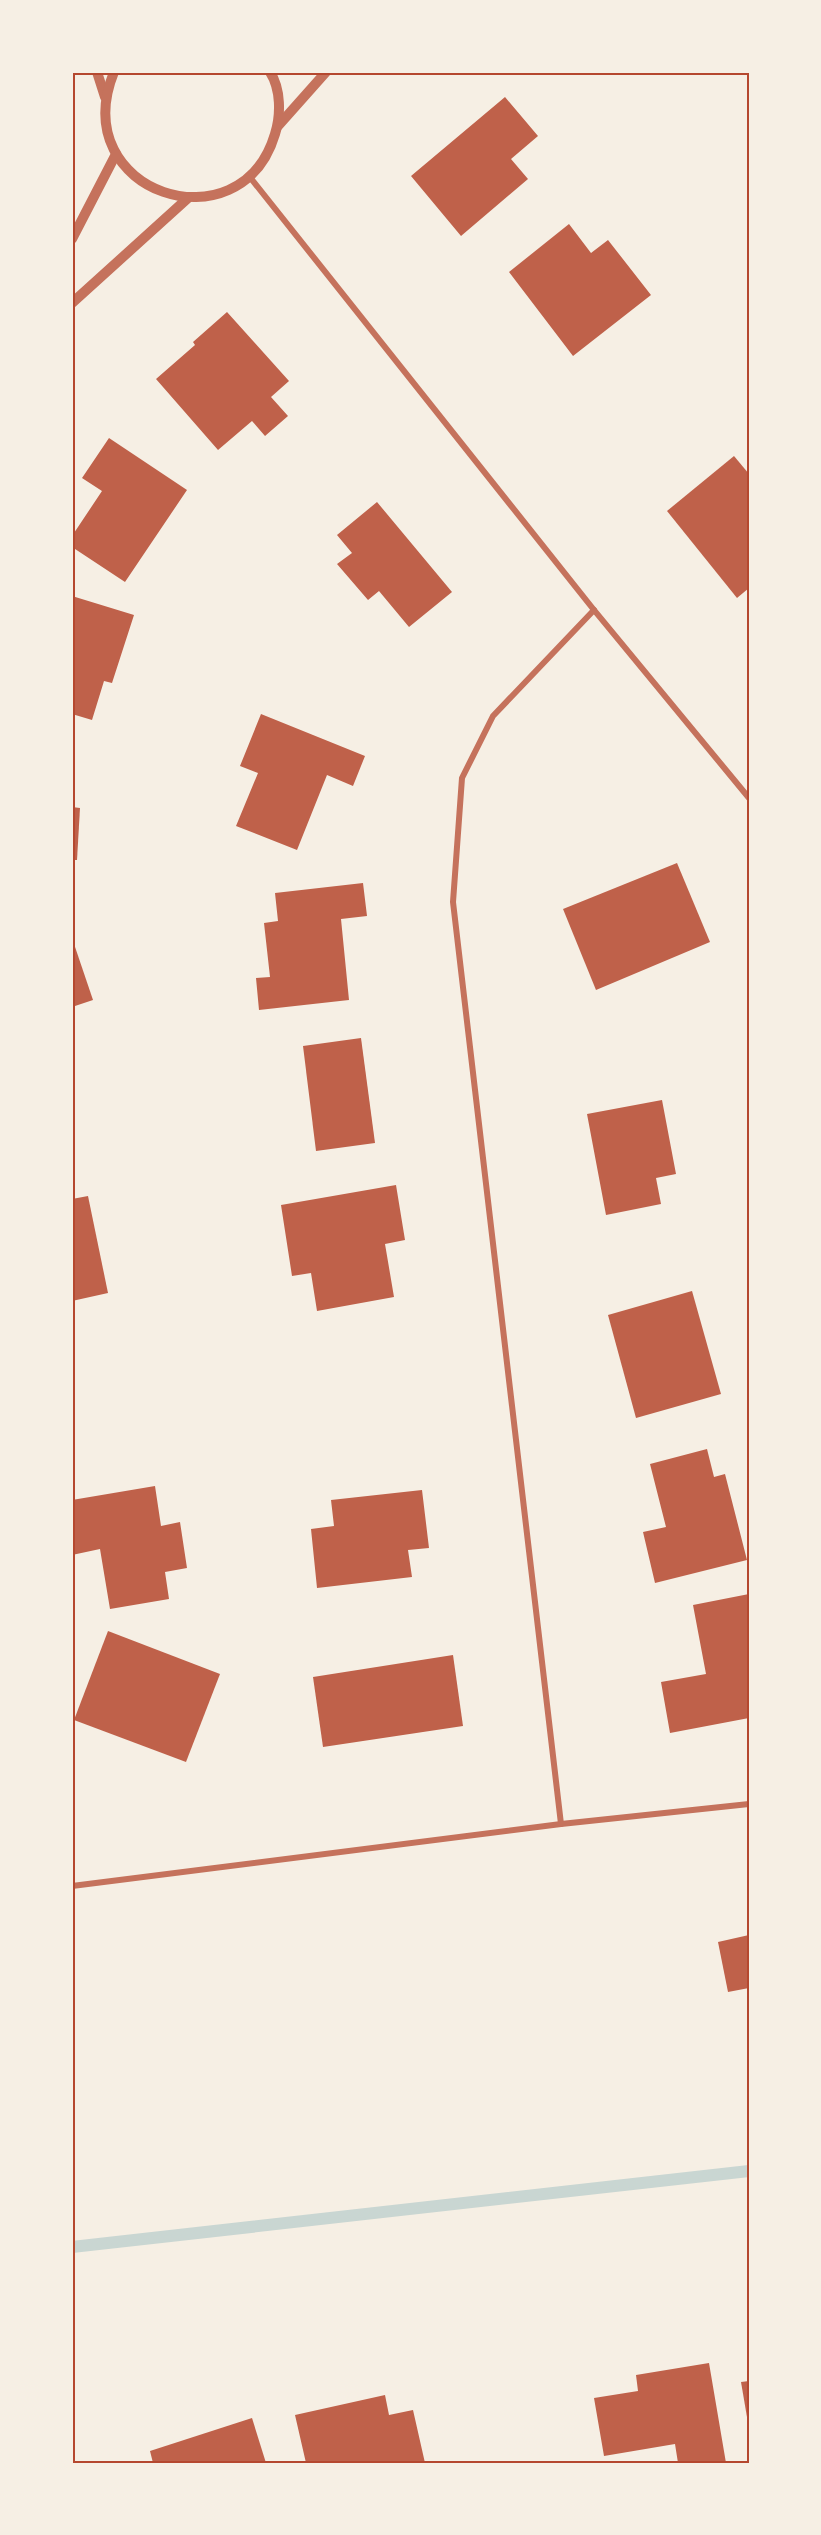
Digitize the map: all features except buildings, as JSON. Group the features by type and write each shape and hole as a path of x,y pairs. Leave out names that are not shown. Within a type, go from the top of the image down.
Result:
{"street":[{"path":"97,72 106,98"},
{"path":"114,72 106,98 106,127 116,154 134,176 159,192 188,198 210,196 230,189 249,176 263,162 278,126 279,100 270,72"},
{"path":"278,126 326,72"},
{"path":"72,238 116,154"},
{"path":"249,176 594,610 749,798"},
{"path":"72,303 188,198"},
{"path":"561,1824 453,902 462,778 494,716 594,610"},
{"path":"72,1886 561,1824 749,1804"}],"waterway":[{"path":"72,2247 749,2171"}]}
